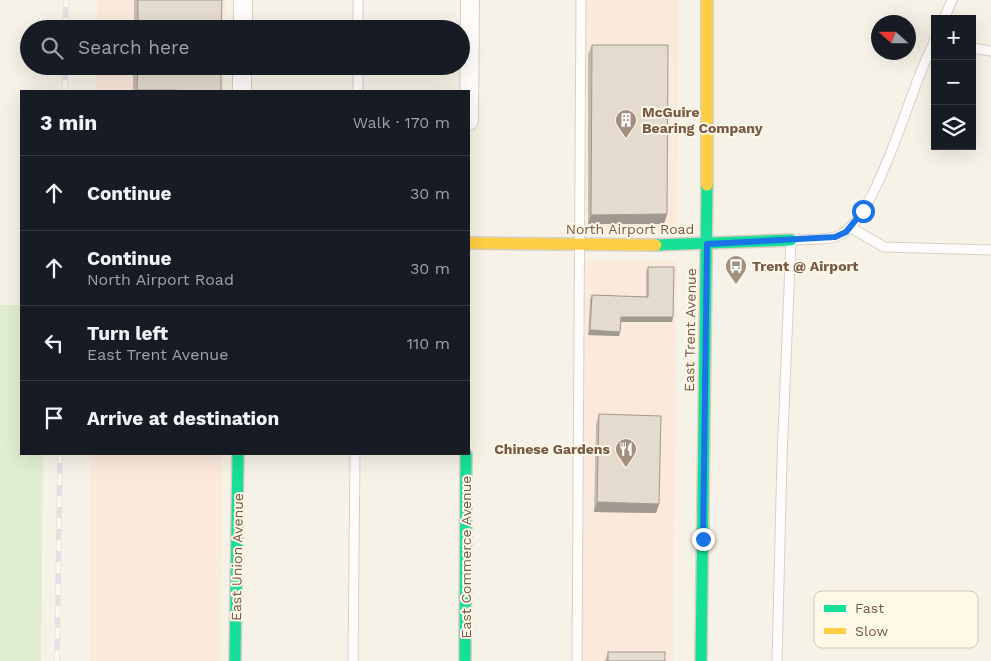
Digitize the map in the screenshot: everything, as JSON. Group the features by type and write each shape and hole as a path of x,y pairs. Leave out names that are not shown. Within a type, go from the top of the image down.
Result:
{"street":[{"path":"243,0 243,20"},
{"path":"470,0 470,20"},
{"name":"East Trent Avenue","path":"701,661 707,244 707,0"},
{"path":"242,75 242,90"},
{"path":"469,75 469,90"},
{"name":"North Airport Road","path":"470,243 707,244 791,240"},
{"name":"East Union Avenue","path":"236,661 238,455"},
{"name":"East Commerce Avenue","path":"465,661 466,455"}],"lane":[{"path":"358,0 358,20"},
{"path":"577,661 582,0"},
{"path":"946,15 952,0"},
{"path":"976,49 991,51"},
{"path":"776,661 791,240 840,235 850,227 863,211 880,177 931,50"},
{"path":"358,75 358,90"},
{"path":"850,227 884,246 991,250"},
{"path":"353,661 355,455"}],"shaded area":[{"path":"97,0 225,0 225,20 97,20"},
{"name":"McGuire Bearing Company","path":"587,0 679,0 676,232 586,231"},
{"path":"96,75 224,75 224,90 96,90"},
{"path":"585,261 677,261 673,661 582,661"},
{"path":"91,455 222,455 220,661 90,661"}],"green space":[{"path":"0,305 20,305 20,455 43,455 41,661 0,661"}],"building":[{"path":"138,0 222,0 221,20 138,20"},
{"name":"McGuire Bearing Company","path":"592,45 668,45 667,214 591,215"},
{"path":"138,75 221,75 221,90 137,90"},
{"path":"648,267 674,267 673,317 621,317 620,332 590,330 592,295 648,297"},
{"name":"Chinese Gardens","path":"599,414 661,416 659,504 597,502"},
{"path":"608,652 665,652 665,661 608,661"}],"railway":[{"path":"65,20 66,0"},
{"path":"65,75 65,90"},
{"path":"57,661 60,455"}],"traffic: fast":[{"path":"701,661 707,185"},
{"path":"656,245 791,240"},
{"path":"235,661 238,455"},
{"path":"465,661 466,455"}],"traffic: slow":[{"path":"707,0 707,185"},
{"path":"470,243 656,245"}],"place":[{"name":"McGuire Bearing Company","path":"626,139"},
{"name":"Trent @ Airport","path":"736,285"},
{"name":"Chinese Gardens","path":"626,468"}],"route":[{"path":"703,539 707,244 835,237 846,232 863,211"}]}
